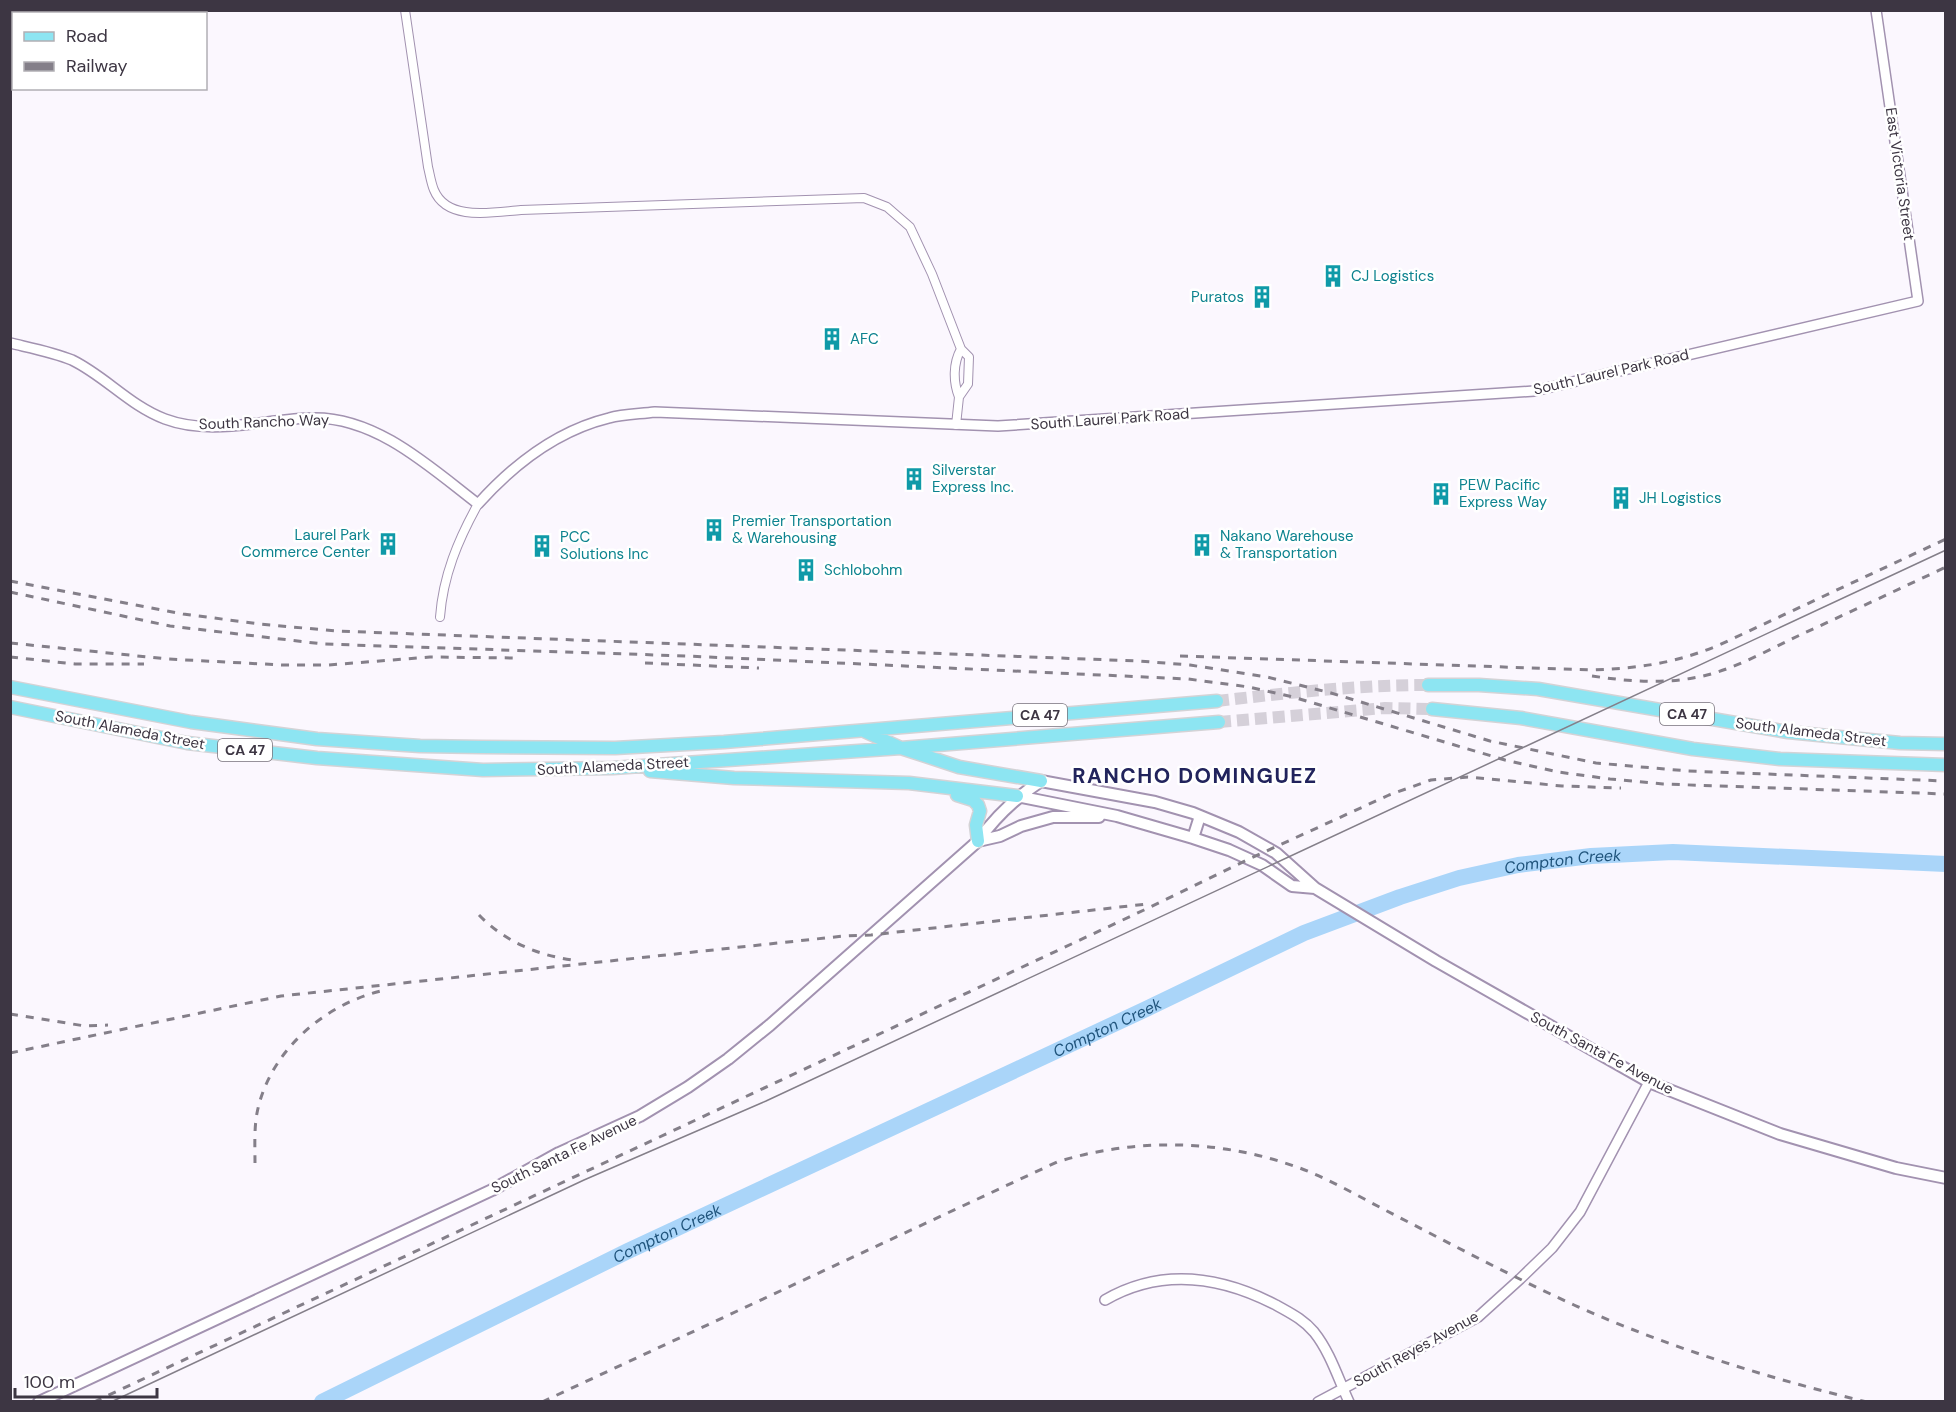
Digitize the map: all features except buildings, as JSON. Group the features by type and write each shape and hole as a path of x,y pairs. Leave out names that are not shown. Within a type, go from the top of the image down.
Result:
{"main road":[{"name":"South Alameda Street","path":"1428,685 1538,689 1788,732 1900,743 1946,744"},
{"name":"South Alameda Street","path":"10,687 191,722 317,739 420,746 615,748 723,742 1217,701"},
{"name":"South Alameda Street","path":"10,707 187,743 316,758 483,770 613,768 901,748 1219,722"},
{"name":"South Alameda Street","path":"1432,708 1489,714 1693,749 1780,759 1946,765"},
{"path":"863,730 901,748 959,767 1041,781"},
{"path":"613,768 734,778 909,783 1017,796"},
{"name":"South Santa Fe Avenue","path":"39,1401 492,1190 559,1153 640,1116 688,1087 763,1031 978,841 992,820 1017,796 1041,781 1155,802 1200,816 1239,832 1276,853 1315,888 1649,1082 1780,1134 1896,1168 1946,1178"},
{"path":"909,783 973,800 980,811 976,825 978,841 1000,837 1021,826 1053,817 1117,816"},
{"name":"South Santa Fe Avenue","path":"1017,796 1117,816 1193,838 1229,850 1262,865 1292,886 1315,888"},
{"path":"1193,838 1200,816"}],"street":[{"path":"405,10 428,167 434,192 446,206 472,214 521,210 864,198 887,207 910,227 932,274 961,349 969,357 968,384 959,398"},
{"name":"East Victoria Street","path":"1876,10 1918,301 1882,309"},
{"name":"South Laurel Park Road","path":"440,617 445,579 457,543 478,504 528,456 568,433 609,418 655,412 1009,426 1534,391 1882,309"},
{"name":"South Rancho Way","path":"10,343 72,361 95,374 143,408 166,419 224,427 317,418 342,421 362,428 416,457 478,504"},
{"path":"956,425 959,398 955,387 955,377 957,357 961,349"},
{"name":"South Reyes Avenue","path":"1318,1401 1478,1317 1552,1248 1580,1212 1649,1082"},
{"path":"1105,1300 1143,1283 1177,1279 1217,1283 1257,1295 1293,1314 1313,1331 1332,1362 1349,1401"}],"waterway":[{"name":"Compton Creek","path":"322,1402 628,1251 1304,933 1400,897 1459,878 1518,865 1591,856 1673,852 1946,864"}],"tunnel":[{"path":"1217,701 1348,688 1428,685"},
{"path":"1219,722 1385,708 1432,709"}],"tram line":[{"path":"111,1402 584,1180 766,1101 1946,550"}],"railway":[{"path":"1180,656 1592,670 1655,664 1717,646 1946,539"},
{"path":"1592,676 1668,681 1721,671 1946,567"},
{"path":"10,581 183,614 336,631 1139,661 1190,665 1267,677 1331,693 1490,741 1596,763 1688,771 1946,781"},
{"path":"10,592 170,626 323,644 687,656 1188,679 1249,687 1293,697 1505,760 1558,772 1663,784 1946,794"},
{"path":"10,643 168,659 282,665 328,665 430,657 519,658"},
{"path":"10,657 75,664 144,664"},
{"path":"645,663 759,668"},
{"path":"94,1402 1389,795 1431,780 1468,777 1562,786 1621,788"},
{"path":"10,1053 281,996 1147,904"},
{"path":"479,915 499,932 522,945 546,955 572,960"},
{"path":"255,1163 257,1113 263,1091 286,1051 302,1034 339,1007 381,991"},
{"path":"10,1014 85,1026 108,1025"},
{"path":"542,1402 1057,1162 1113,1149 1171,1145 1229,1149 1285,1163 1337,1185 1527,1283 1609,1320 1718,1360 1792,1383 1867,1402"}],"place":[{"name":"CJ Logistics","path":"1333,276"},
{"name":"Puratos","path":"1262,297"},
{"name":"AFC","path":"832,339"},
{"name":"Silverstar Express Inc.","path":"914,479"},
{"name":"PEW Pacific Express Way","path":"1441,494"},
{"name":"JH Logistics","path":"1621,498"},
{"name":"Premier Transportation & Warehousing","path":"714,530"},
{"name":"Laurel Park Commerce Center","path":"388,544"},
{"name":"Nakano Warehouse & Transportation","path":"1202,545"},
{"name":"PCC Solutions Inc","path":"542,546"},
{"name":"Schlobohm","path":"806,570"}],"district":[{"name":"RANCHO DOMINGUEZ","path":"1195,776"}]}
